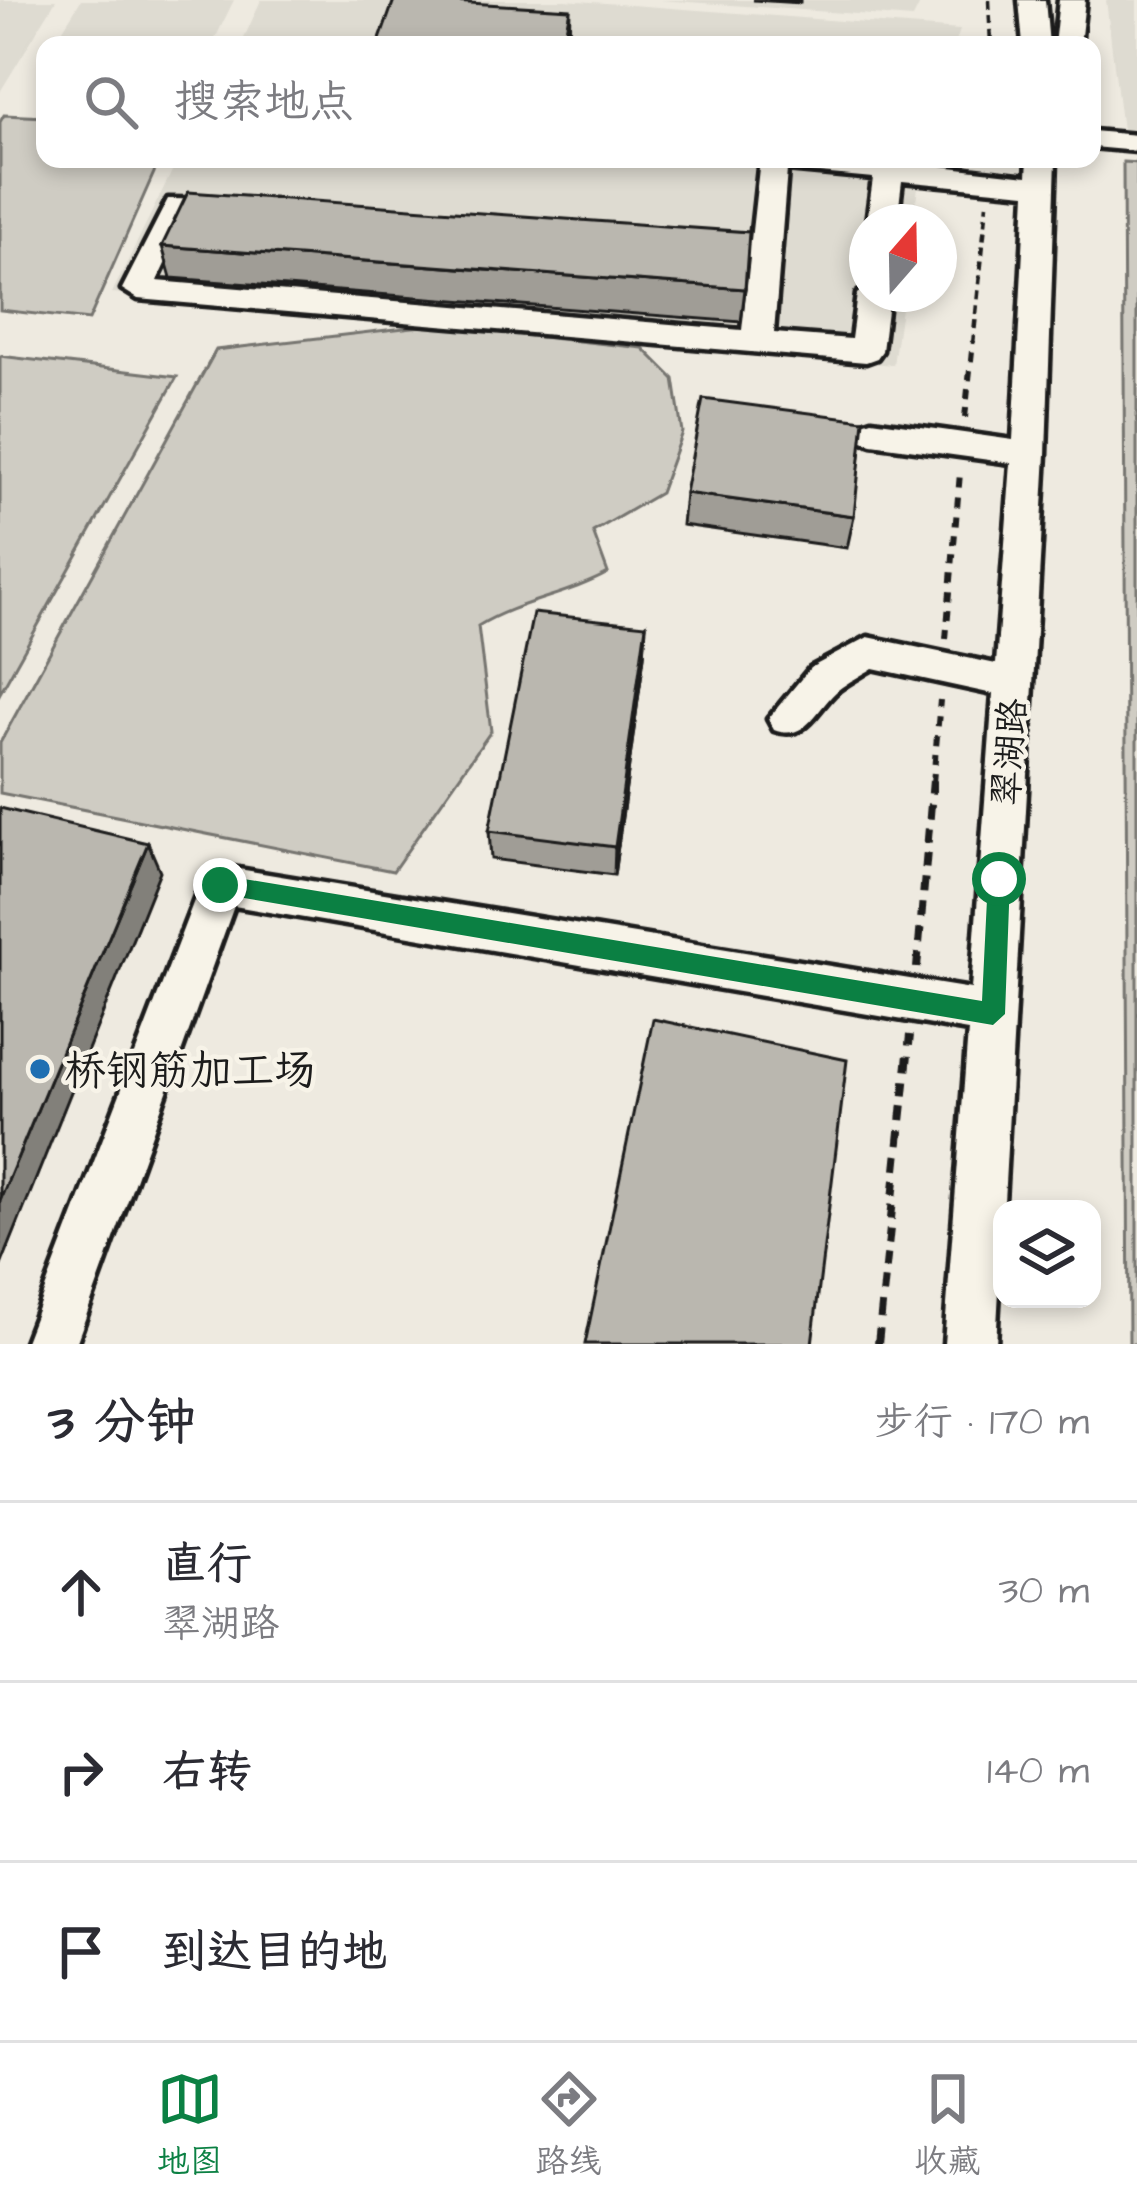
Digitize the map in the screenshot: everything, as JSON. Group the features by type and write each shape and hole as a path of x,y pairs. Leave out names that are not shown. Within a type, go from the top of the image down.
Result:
{"street":[{"path":"1032,0 1035,36"},
{"path":"1068,36 1072,0"},
{"path":"1101,140 1137,143"},
{"path":"757,341 773,168"},
{"path":"876,168 989,181 1042,173"},
{"path":"884,204 889,169"},
{"name":"翠湖路","path":"970,1344 1029,454 1042,173"},
{"path":"271,212 178,205 138,289 866,350 871,312"},
{"path":"669,243 763,250"},
{"path":"872,432 1029,454"},
{"path":"788,719 824,679 868,652 1013,683"},
{"path":"50,1344 220,885 993,1014"}],"path":[{"path":"989,0 991,36"},
{"path":"878,1344 989,181"}],"shaded area":[{"path":"0,0 56,0 0,92"},
{"path":"81,0 234,0 216,36 59,36"},
{"path":"261,0 565,0 960,30 958,36 245,36"},
{"path":"660,0 922,0 913,18"},
{"path":"1106,0 1137,0 1137,156 1125,155"},
{"path":"4,115 36,117 36,168 156,168 89,320 0,310 0,122"},
{"path":"1123,162 1137,163 1137,1344 1129,1344"},
{"path":"174,168 921,168 916,204 849,204 849,312 900,312 893,365 112,293"},
{"path":"430,325 643,348 674,379 682,432 660,493 593,532 608,573 478,626 491,731 393,871 0,793 0,743 216,350"},
{"path":"0,356 177,377 0,693"}],"building":[{"path":"394,0 570,9 565,36 381,36"},
{"path":"188,192 749,232 745,289 162,246"},
{"path":"703,399 864,420 854,516 685,493"},
{"path":"533,613 646,625 615,847 489,831"},
{"name":"桥钢筋加工场","path":"0,808 148,843 0,1200"},
{"path":"653,1019 847,1060 812,1344 585,1344"}],"place":[{"name":"桥钢筋加工场","path":"40,1069"}],"route":[{"path":"220,885 993,1014 999,879"}]}
